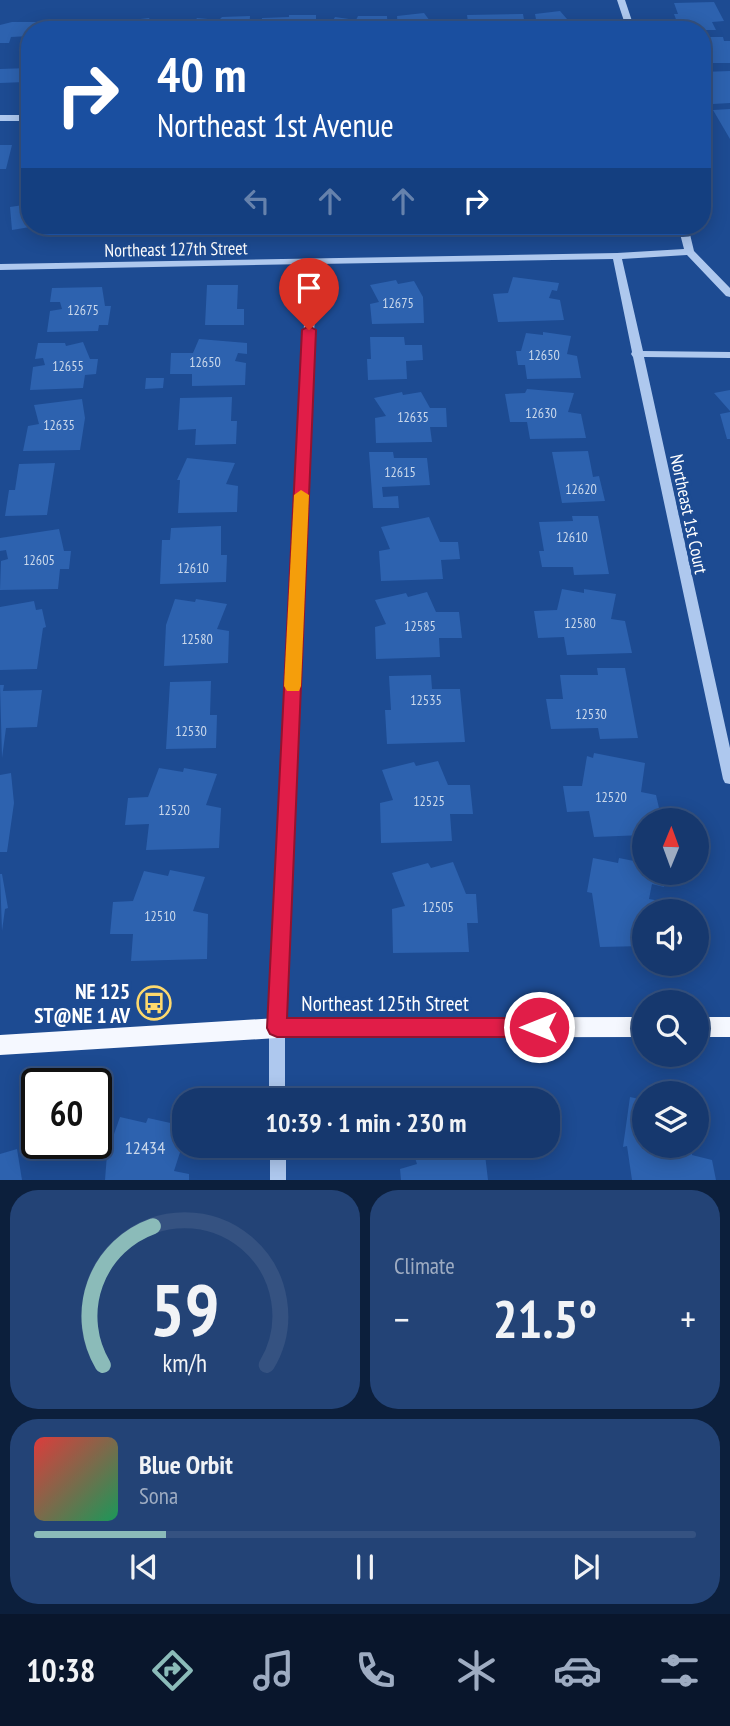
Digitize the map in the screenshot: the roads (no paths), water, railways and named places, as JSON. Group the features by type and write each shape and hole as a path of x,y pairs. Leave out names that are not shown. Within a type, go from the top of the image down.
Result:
{"main road":[{"name":"Northeast 125th Street","path":"0,1045 277,1028 632,1027"},
{"path":"709,1027 730,1027"}],"street":[{"path":"621,0 628,21"},
{"path":"0,118 21,118"},
{"path":"685,235 689,252 730,294"},
{"name":"Northeast 127th Street","path":"0,267 617,256 689,252"},
{"name":"Northeast 1st Court","path":"617,256 636,354 730,779"},
{"path":"277,1088 277,1028 312,262"},
{"path":"636,354 730,355"},
{"path":"278,1158 278,1180"}],"place":[{"name":"NE 125 ST@NE 1 AV","path":"154,1003"}]}
